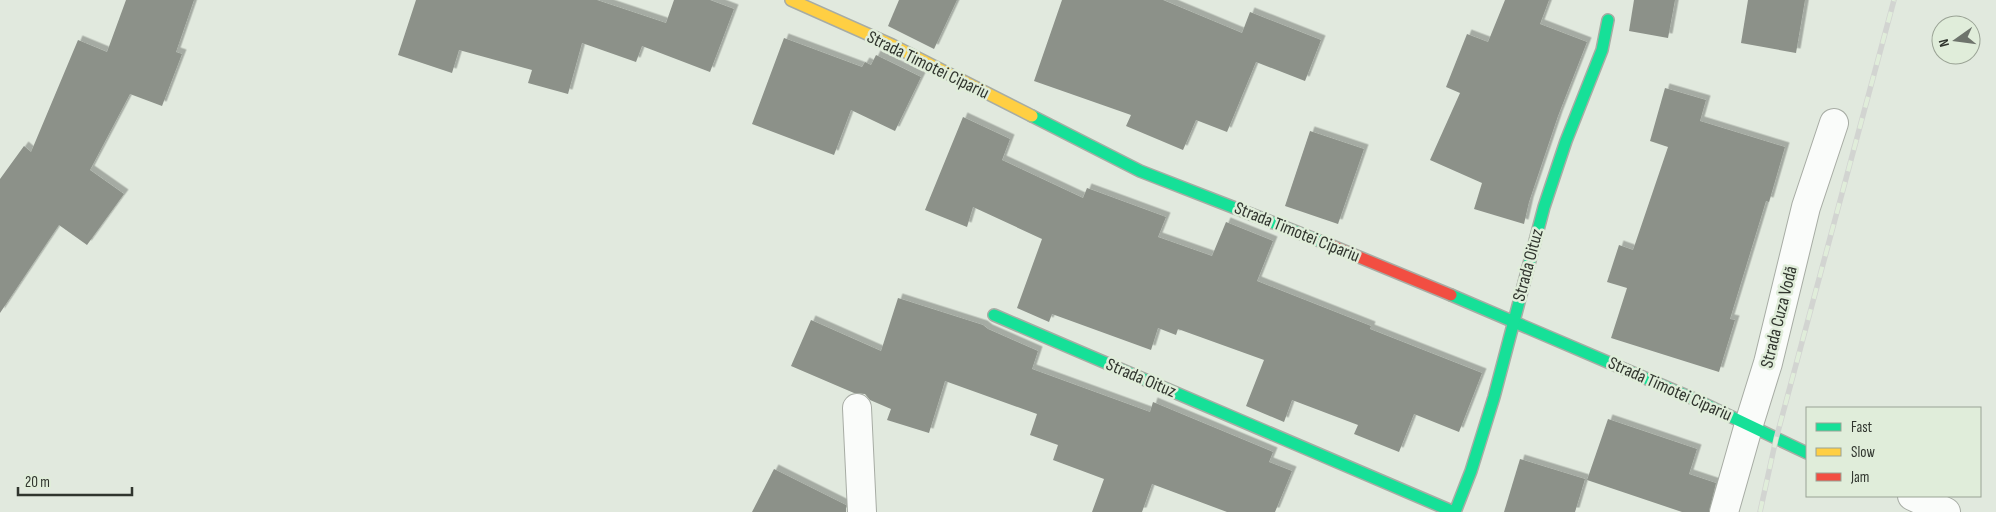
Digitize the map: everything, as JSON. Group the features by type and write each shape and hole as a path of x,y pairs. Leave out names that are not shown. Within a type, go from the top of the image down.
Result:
{"street":[{"name":"Strada Timotei Cipariu","path":"791,0 892,45 1140,171 1360,257 1513,320 1749,424 1806,452"},
{"name":"Strada Oituz","path":"994,315 1454,512 1471,471 1494,397 1544,207 1566,140 1602,50 1608,20"},
{"name":"Strada Cuza Vodă","path":"1724,512 1768,363 1806,207 1834,123"},
{"path":"857,408 862,512"},
{"path":"1914,497 1946,512"}],"building":[{"path":"126,0 194,0 176,52 182,54 162,106 130,94 90,170 124,194 87,245 59,225 0,313 0,179 24,146 31,152 78,40 107,52"},
{"path":"416,0 597,0 666,23 674,0 710,0 734,9 710,72 642,46 636,62 582,43 568,94 528,83 532,70 459,50 452,73 398,55"},
{"path":"899,0 957,0 934,49 888,26"},
{"path":"1062,0 1163,0 1242,33 1250,12 1321,40 1305,81 1256,62 1227,132 1196,120 1183,150 1126,126 1131,115 1034,81"},
{"path":"1505,0 1549,0 1540,24 1587,42 1558,116 1529,202 1524,224 1474,209 1482,183 1430,160 1460,93 1446,87 1467,34 1488,42"},
{"path":"1634,0 1675,0 1668,38 1629,31"},
{"path":"1748,0 1805,0 1796,53 1741,43"},
{"path":"784,38 862,67 865,62 871,65 876,55 921,77 895,131 851,110 834,155 752,124"},
{"path":"1665,88 1706,100 1700,121 1785,147 1769,202 1766,201 1730,319 1735,320 1719,372 1611,338 1627,288 1607,282 1619,245 1633,250 1668,147 1650,141"},
{"path":"963,117 1010,139 1002,160 1083,198 1087,188 1166,217 1158,237 1212,256 1226,222 1273,241 1257,281 1371,326 1370,329 1482,373 1459,432 1414,414 1399,452 1354,434 1358,425 1292,400 1284,422 1246,406 1264,360 1178,329 1176,335 1158,328 1151,350 1052,314 1049,322 1017,308 1042,239 973,207 967,227 925,210"},
{"path":"1310,131 1364,149 1338,224 1285,206"},
{"path":"898,298 983,325 1038,351 1032,369 1150,412 1153,402 1273,452 1269,462 1292,471 1275,512 1227,512 1152,484 1142,512 1092,512 1104,479 1053,460 1058,445 1030,435 1037,414 945,381 929,433 887,420 891,409 870,400 865,394 854,393 791,366 811,320 881,351"},
{"path":"1608,419 1697,449 1689,474 1716,483 1709,512 1682,512 1587,480"},
{"path":"1520,459 1585,479 1575,512 1504,512"},
{"path":"774,469 846,505 846,512 752,512"}],"railway":[{"path":"1760,512 1776,439 1894,0"}],"traffic: fast":[{"path":"1455,512 1471,471 1494,397 1544,207 1566,141 1602,50 1608,20"},
{"path":"1032,116 1140,171 1325,243"},
{"path":"1451,295 1694,399 1806,453"},
{"path":"994,315 1454,512"}],"traffic: slow":[{"path":"791,0 892,45 1032,116"}],"traffic: jam":[{"path":"1325,243 1451,295"}]}
